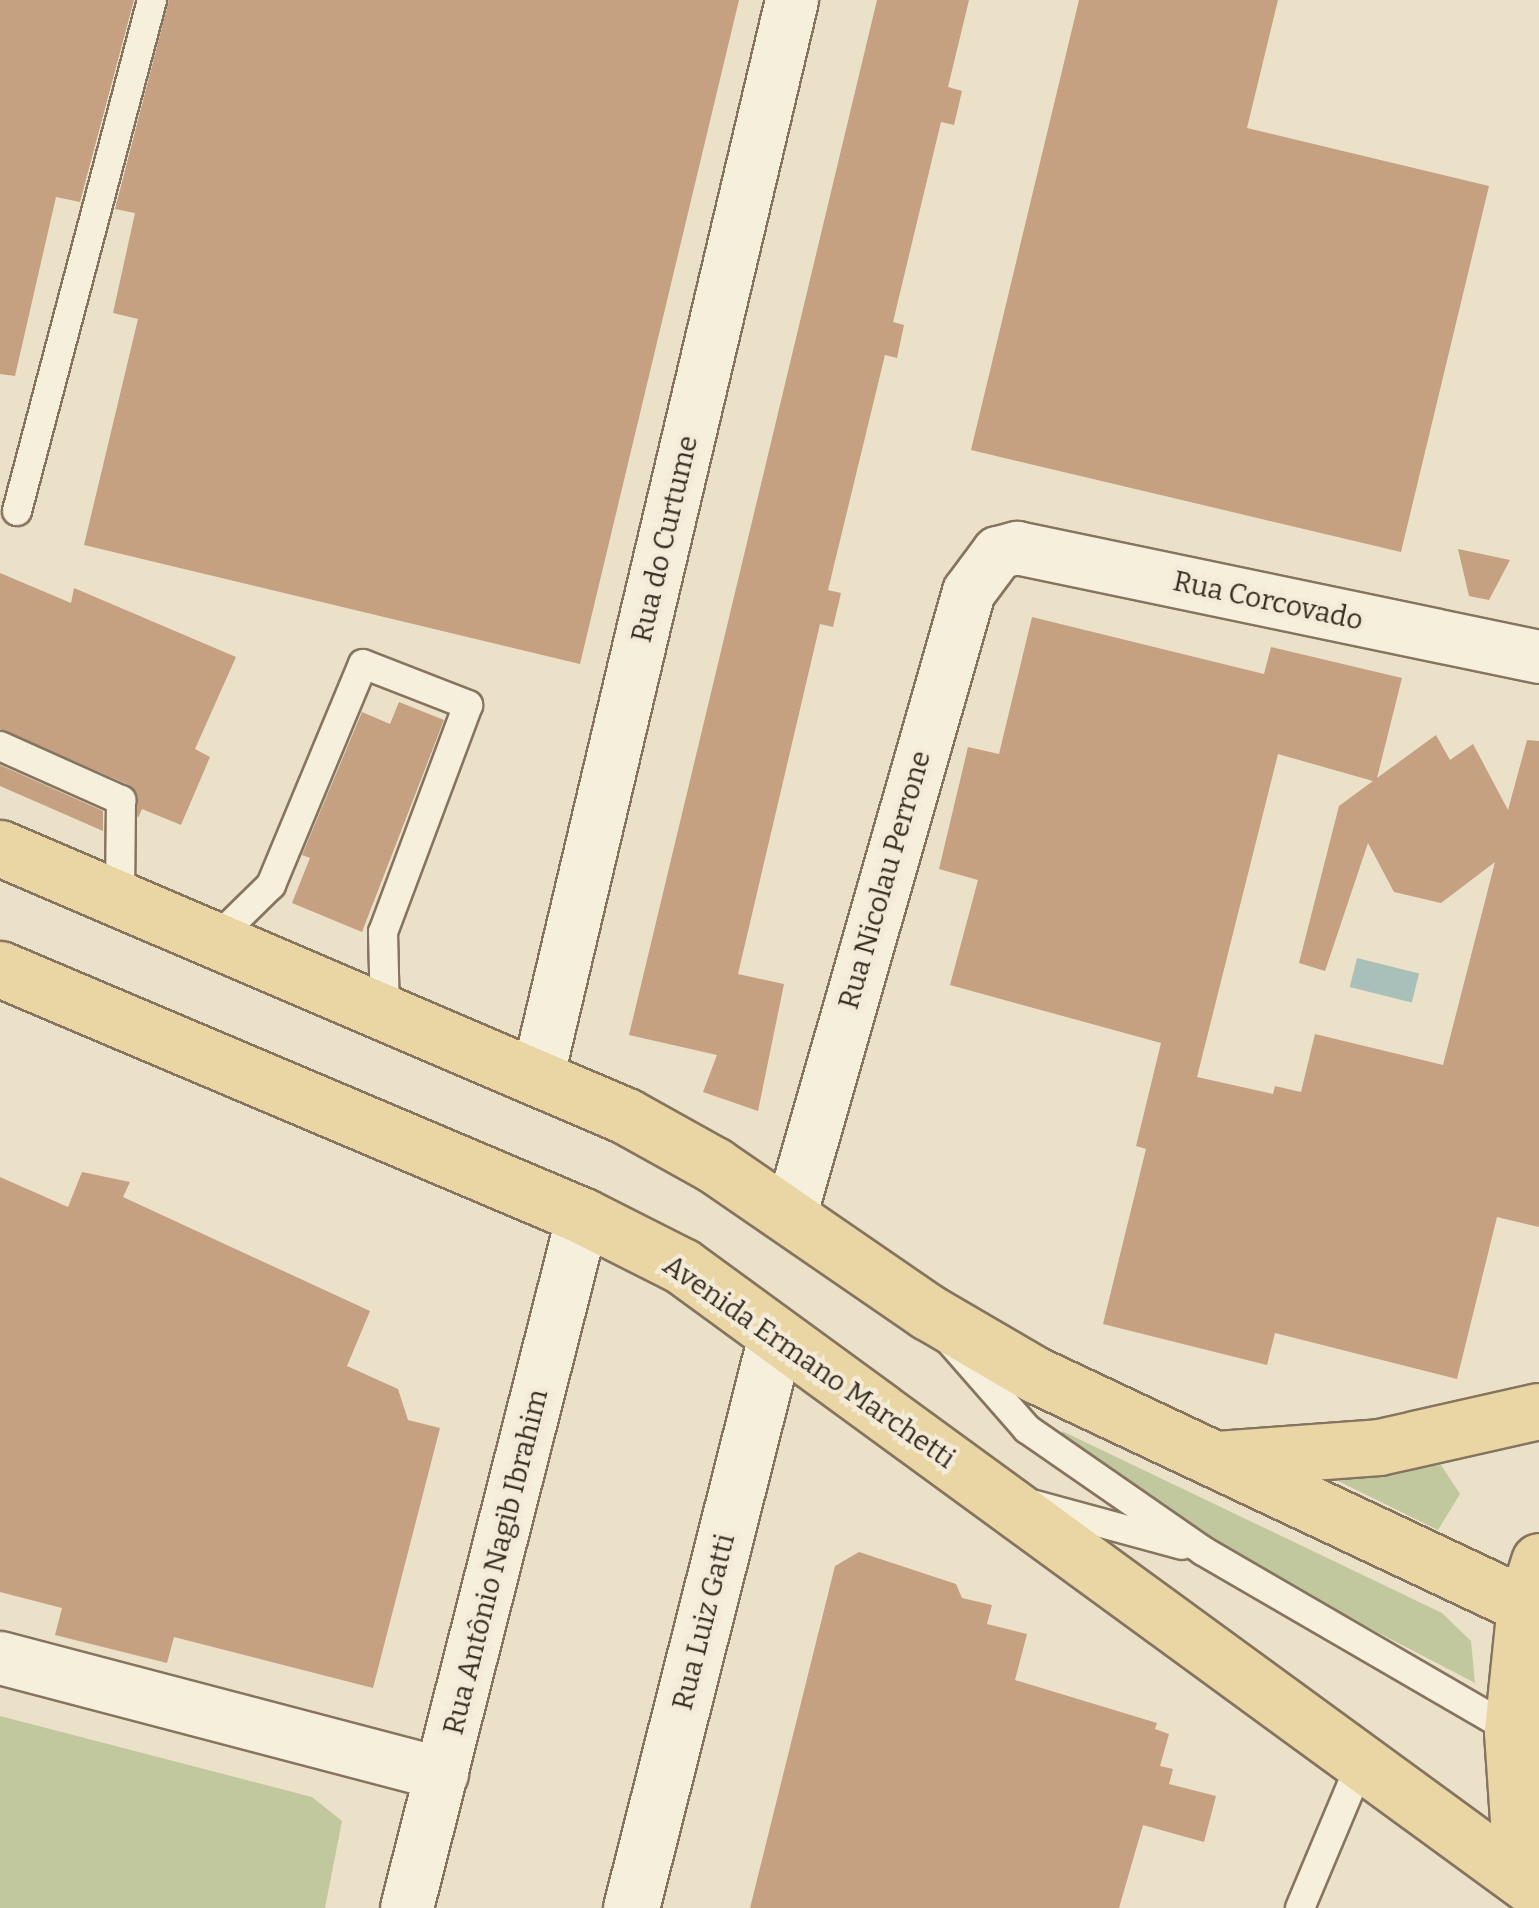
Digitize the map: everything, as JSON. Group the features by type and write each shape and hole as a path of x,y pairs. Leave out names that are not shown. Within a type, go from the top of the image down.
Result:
{"main road":[{"path":"0,848 537,1079 714,1164 928,1312 1210,1460 1534,1593 1525,1738 1530,1886"},
{"name":"Avenida Ermano Marchetti","path":"0,969 582,1216 682,1266 1530,1886"},
{"path":"1210,1460 1379,1447 1539,1411"}],"street":[{"name":"Rua do Curtume","path":"537,1079 792,0"},
{"name":"Rua Corcovado","path":"998,553 1017,548 1539,657"},
{"name":"Rua Nicolau Perrone","path":"790,1218 968,592 998,553"},
{"name":"Rua Antônio Nagib Ibrahim","path":"406,1908 582,1216"},
{"name":"Rua Luiz Gatti","path":"631,1908 776,1336"},
{"path":"0,1658 442,1774"}],"lane":[{"path":"17,511 152,0"},
{"path":"214,942 271,885 363,664 468,705 382,932 386,1014"},
{"path":"0,746 120,800 120,901"},
{"path":"928,1312 1027,1429 1203,1551 1525,1738"},
{"path":"995,1494 1203,1551"},
{"path":"1300,1908 1361,1763"}],"green space":[{"path":"1062,1431 1442,1613 1471,1641 1475,1683 1204,1542 1057,1445"},
{"path":"1441,1465 1460,1494 1438,1530 1334,1479"},
{"path":"0,1716 312,1797 342,1821 325,1908 0,1908"}],"water":[{"path":"1357,958 1419,973 1412,1003 1350,987"}],"building":[{"path":"0,0 134,0 80,202 56,197 15,376 0,374"},
{"path":"169,0 739,0 580,664 84,545 138,319 113,313 135,213 115,209"},
{"path":"877,0 969,0 948,87 962,91 954,125 941,122 893,322 904,325 897,358 885,355 828,590 841,593 833,627 820,624 738,974 784,984 758,1111 703,1092 717,1055 629,1035"},
{"path":"1079,0 1278,0 1247,128 1489,186 1401,552 971,450"},
{"path":"1458,549 1510,560 1489,600 1469,596"},
{"path":"0,573 71,603 74,588 236,657 195,749 210,757 181,825 142,809 138,818 129,785 0,729"},
{"path":"1032,617 1264,674 1271,647 1402,678 1377,778 1436,735 1450,760 1473,744 1508,810 1527,740 1539,741 1539,1227 1497,1217 1457,1379 1275,1333 1267,1365 1103,1324 1146,1149 1136,1146 1161,1043 950,985 978,880 939,869 968,747 999,754","holes":["1278,754 1373,781 1339,806 1299,963 1325,971 1368,843 1394,892 1441,903 1495,862 1443,1065 1315,1034 1301,1092 1275,1086 1273,1094 1197,1077"]},
{"path":"399,702 444,720 362,932 292,903 310,858 302,855 362,712 390,724"},
{"path":"0,765 103,811 103,831 0,786"},
{"path":"82,1172 130,1182 123,1197 370,1311 347,1366 398,1389 408,1420 440,1428 373,1688 174,1637 167,1663 55,1635 62,1608 0,1592 0,1177 68,1207"},
{"path":"859,1552 956,1584 962,1598 992,1605 987,1624 1027,1634 1015,1680 1157,1723 1155,1729 1169,1734 1160,1766 1173,1769 1169,1784 1216,1796 1204,1842 1143,1825 1119,1908 750,1908 835,1566"}]}
